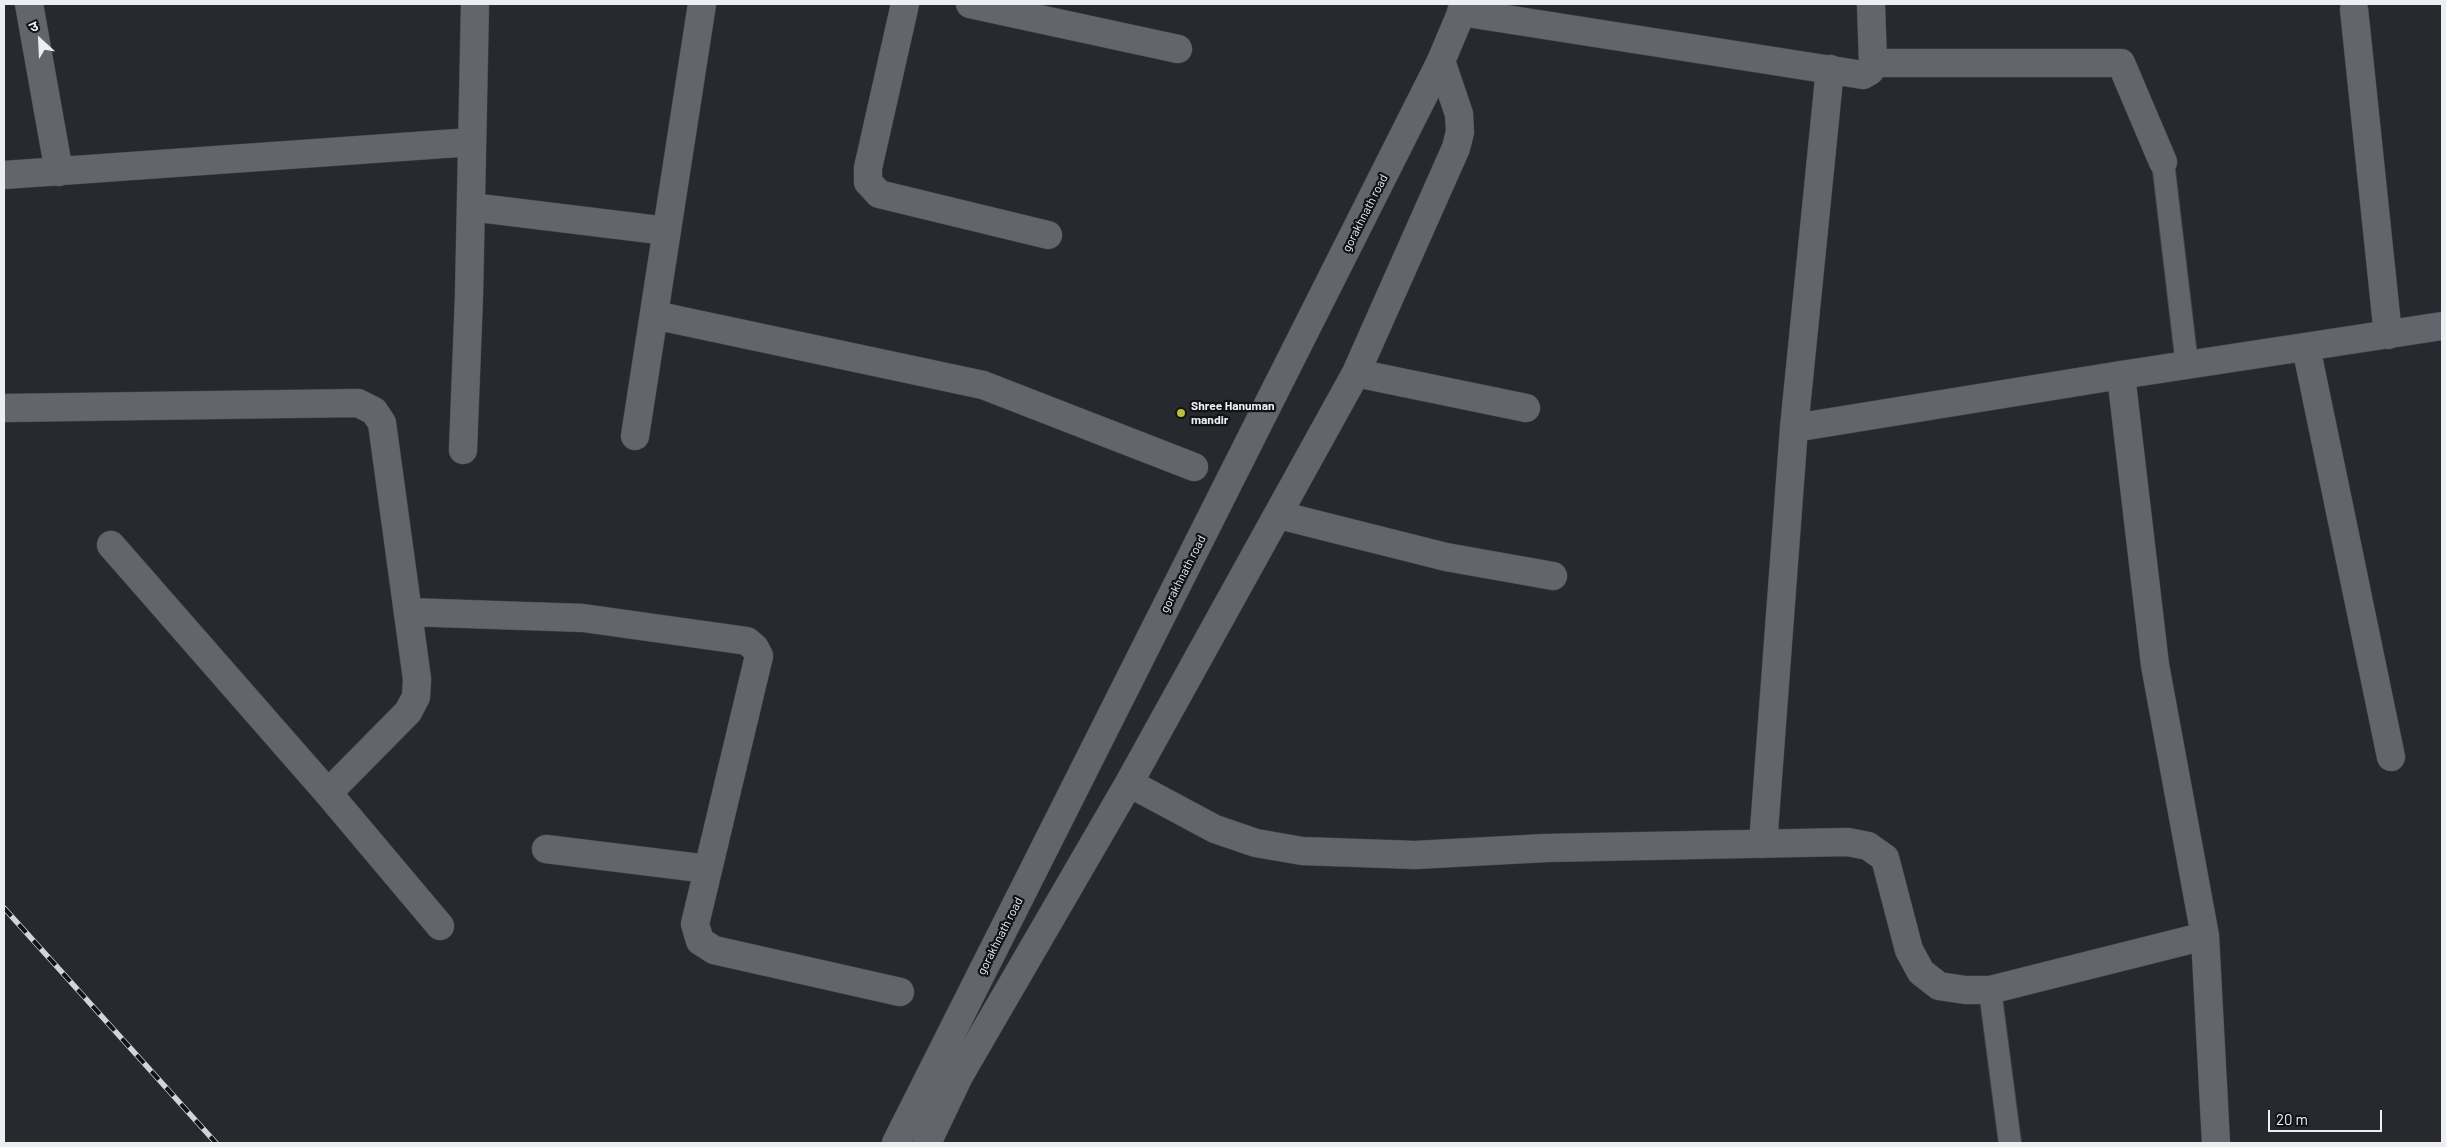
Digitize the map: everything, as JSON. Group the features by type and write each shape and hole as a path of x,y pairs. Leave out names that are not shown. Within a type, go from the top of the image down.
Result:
{"street":[{"path":"30,4 59,172"},
{"path":"463,450 475,4"},
{"path":"635,436 702,4"},
{"path":"905,4 868,168 868,182 879,194 1048,235"},
{"path":"970,4 1178,49"},
{"path":"1463,8 1863,75 1870,71 1873,63 1872,4"},
{"name":"gorakhnath road","path":"896,1143 1441,61 1463,8"},
{"path":"2354,8 2388,334"},
{"path":"927,1143 959,1076 1130,783 1356,373 1456,148 1460,132 1458,114 1441,61"},
{"path":"1873,63 2122,63 2162,162"},
{"path":"1763,844 1794,428 1830,70"},
{"path":"4,175 472,142"},
{"path":"471,207 667,231"},
{"path":"654,316 983,385 1194,467"},
{"path":"1794,428 2121,375 2442,326"},
{"path":"2306,347 2391,757"},
{"path":"1356,373 1526,408"},
{"path":"2121,375 2155,665 2205,936 2216,1143"},
{"path":"4,408 358,403 374,411 382,423 417,679 416,697 408,712 328,793"},
{"path":"1279,515 1446,557 1553,576"},
{"path":"111,544 328,793 440,926"},
{"path":"408,612 584,618 747,641 755,648 759,656 695,924 700,941 714,950 900,992"},
{"path":"1130,783 1215,829 1256,843 1302,851 1414,855 1546,848 1848,842 1868,846 1885,858 1909,950 1921,972 1939,986 1965,990 1990,990 2205,936"},
{"path":"546,850 708,869"}],"lane":[{"path":"2162,162 2187,365"},
{"path":"1990,990 2010,1143"}],"railway":[{"path":"4,908 216,1143"}],"place":[{"name":"Shree Hanuman mandir","path":"1181,413"}]}
